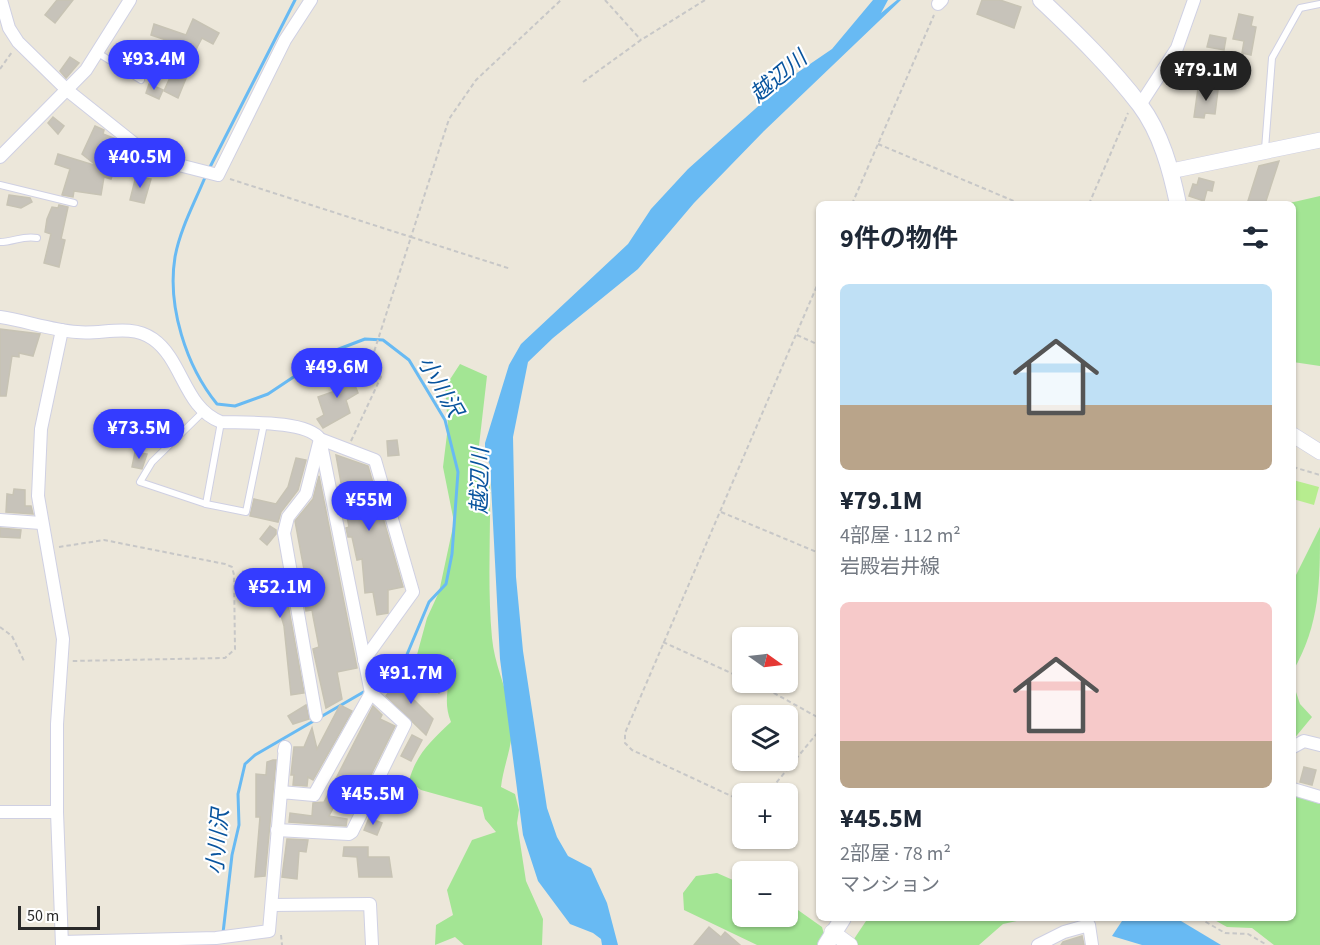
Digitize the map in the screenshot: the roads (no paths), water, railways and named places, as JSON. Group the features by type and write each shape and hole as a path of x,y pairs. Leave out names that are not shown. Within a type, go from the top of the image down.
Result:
{"main road":[{"path":"1041,0 1093,50 1138,103 1158,138 1171,171 1177,201"},
{"path":"829,938 841,921"}],"street":[{"path":"1,0 9,28 18,42 67,90 146,153 171,163 218,175 285,40 311,0"},
{"path":"0,157 67,90 98,53 130,0"},
{"path":"1138,103 1177,48 1194,0"},
{"path":"1171,171 1320,140"},
{"path":"0,317 62,330 93,333 128,330 145,334 162,347 203,412 221,422 264,423 308,430 320,439 375,460 413,592 364,660"},
{"path":"62,330 41,429 38,496 63,639 57,724 57,812 62,944 216,938 269,931 285,747 284,751"},
{"path":"1296,437 1320,452"},
{"path":"277,830 349,834 352,832 405,724 371,693 320,439"},
{"path":"316,716 285,533 288,517 306,494 320,439"},
{"path":"0,520 41,523"},
{"path":"281,792 314,795 371,693"},
{"path":"1296,745 1304,741 1320,745"},
{"path":"1296,790 1320,796"},
{"path":"0,812 57,812"},
{"path":"272,905 370,904 372,945"},
{"path":"1038,945 1064,932 1089,926 1092,945"},
{"path":"829,938 850,945"}],"lane":[{"path":"1265,151 1272,58 1300,8 1320,4"},
{"path":"98,53 141,80"},
{"path":"0,185 74,203"},
{"path":"0,242 10,242 26,236 37,238"},
{"path":"203,412 152,462 140,482 206,504 246,512 264,423"},
{"path":"206,504 221,422"}],"water":[{"path":"873,0 888,0 881,13 897,0 901,0 764,131 694,203 638,269 553,338 528,362 513,437 516,577 523,651 547,808 557,837 568,856 591,868 607,903 618,945 602,945 601,939 593,933 570,924 538,881 523,835 500,659 490,465 485,455 485,443 509,365 521,344 628,244 651,209 688,169 791,77 832,49"},
{"path":"1122,921 1181,921 1221,945 1142,945 1112,936"}],"waterway":[{"name":"小川沢","path":"209,169 295,0"},
{"name":"小川沢","path":"206,175 177,247 173,276 181,335 196,372 217,404 235,406 268,394 331,352 365,339 383,340 409,360 445,420 458,472 452,554 446,584 429,602 403,664 373,687"},
{"name":"小川沢","path":"223,933 232,855 239,825 238,794 245,764 255,755 367,690"}],"water label":[{"name":"越辺川","path":"778,76"},
{"name":"越辺川","path":"479,481"}]}
